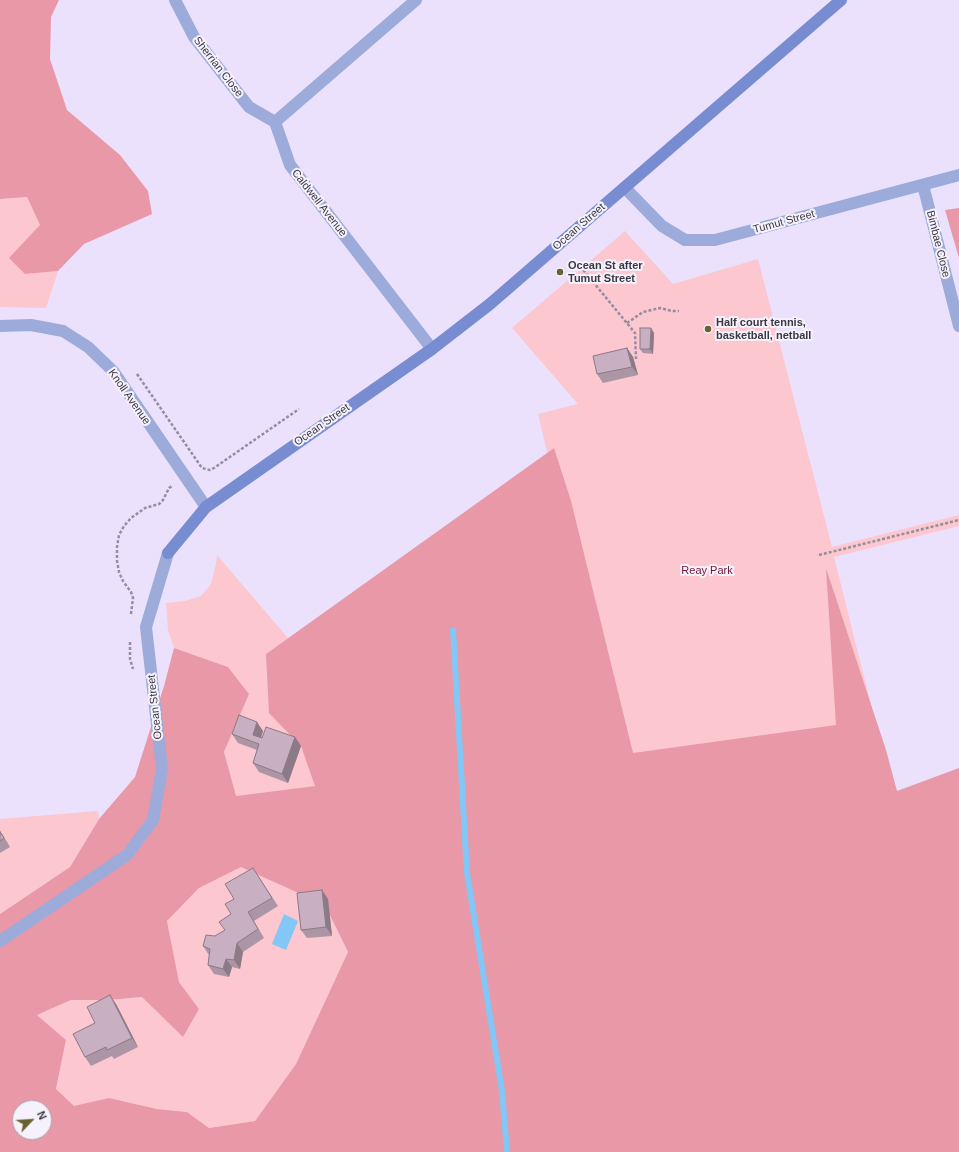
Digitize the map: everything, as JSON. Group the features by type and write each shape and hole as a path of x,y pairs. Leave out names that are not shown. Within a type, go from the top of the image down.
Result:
{"street":[{"name":"Sherrian Close","path":"174,0 194,37 249,107 275,122"},
{"path":"275,122 416,0"},
{"name":"Ocean Street","path":"0,941 127,855 153,820 162,769 146,627 168,554 206,507 432,349 490,304 841,0"},
{"name":"Caldwell Avenue","path":"275,122 290,165 432,349"},
{"name":"Tumut Street","path":"625,188 662,226 686,240 715,240 959,175"},
{"name":"Bimbae Close","path":"923,185 959,326"},
{"name":"Knoll Avenue","path":"0,326 31,325 63,331 88,347 113,371 206,507"}],"path":[{"path":"580,266 636,333 636,359"},
{"path":"627,323 643,312 660,308 679,311"},
{"path":"135,371 202,468 210,470 299,409"},
{"path":"819,555 959,520"}],"green space":[{"path":"27,197 40,225 25,274 58,271 46,308 0,307 0,199"},
{"name":"Reay Park","path":"625,231 673,284 758,259 832,547 959,515 959,526 834,557 874,717 627,778 538,414 578,404 512,328"},
{"path":"217,555 288,638 266,654 316,786 235,796 224,752 249,694 228,667 174,648 168,630 166,603 185,601 201,596 211,584"},
{"path":"98,811 99,819 70,867 0,914 0,819"},
{"path":"242,866 325,905 348,952 296,1064 255,1121 209,1128 187,1112 157,1109 109,1098 74,1107 56,1090 66,1040 37,1015 71,1000 109,1000 142,997 183,1036 199,1009 179,982 167,921 199,888"}],"shaded area":[{"path":"0,0 59,0 51,17 50,59 67,110 120,155 148,191 152,214 84,244 58,271 25,274 9,258 40,225 27,197 0,199"},
{"path":"959,208 959,258 945,210"},
{"path":"554,448 571,501 633,753 836,725 826,568 886,750 897,791 959,768 959,1152 0,1152 0,914 70,867 99,819 135,777 164,686 174,648 228,667 249,694 224,752 236,796 315,786 301,746 269,713 266,654","holes":["241,867 325,905 348,952 296,1064 255,1121 209,1128 187,1112 157,1109 109,1098 74,1106 56,1089 66,1040 37,1015 71,1000 109,1000 142,997 183,1037 199,1009 179,982 167,921 199,888"]}],"water":[{"path":"284,914 298,921 286,950 272,944"}],"building":[{"path":"640,328 651,328 650,349 640,349"},
{"path":"627,348 632,367 597,374 593,356"},
{"path":"239,715 257,722 253,735 262,738 266,727 295,737 282,774 253,763 259,744 232,734"},
{"path":"0,832 4,838 0,841"},
{"path":"253,868 272,898 248,912 258,929 237,943 234,960 226,959 223,969 208,965 210,949 203,946 206,935 215,936 225,930 219,922 231,914 225,904 234,899 225,884"},
{"path":"322,890 326,927 301,930 297,893"},
{"path":"110,995 132,1038 107,1050 106,1047 85,1057 73,1034 95,1023 87,1007"}],"waterway":[{"path":"453,630 467,873 502,1091 507,1152"}],"place":[{"name":"Ocean St after Tumut Street","path":"560,272"},
{"name":"Half court tennis, basketball, netball","path":"708,329"}]}
